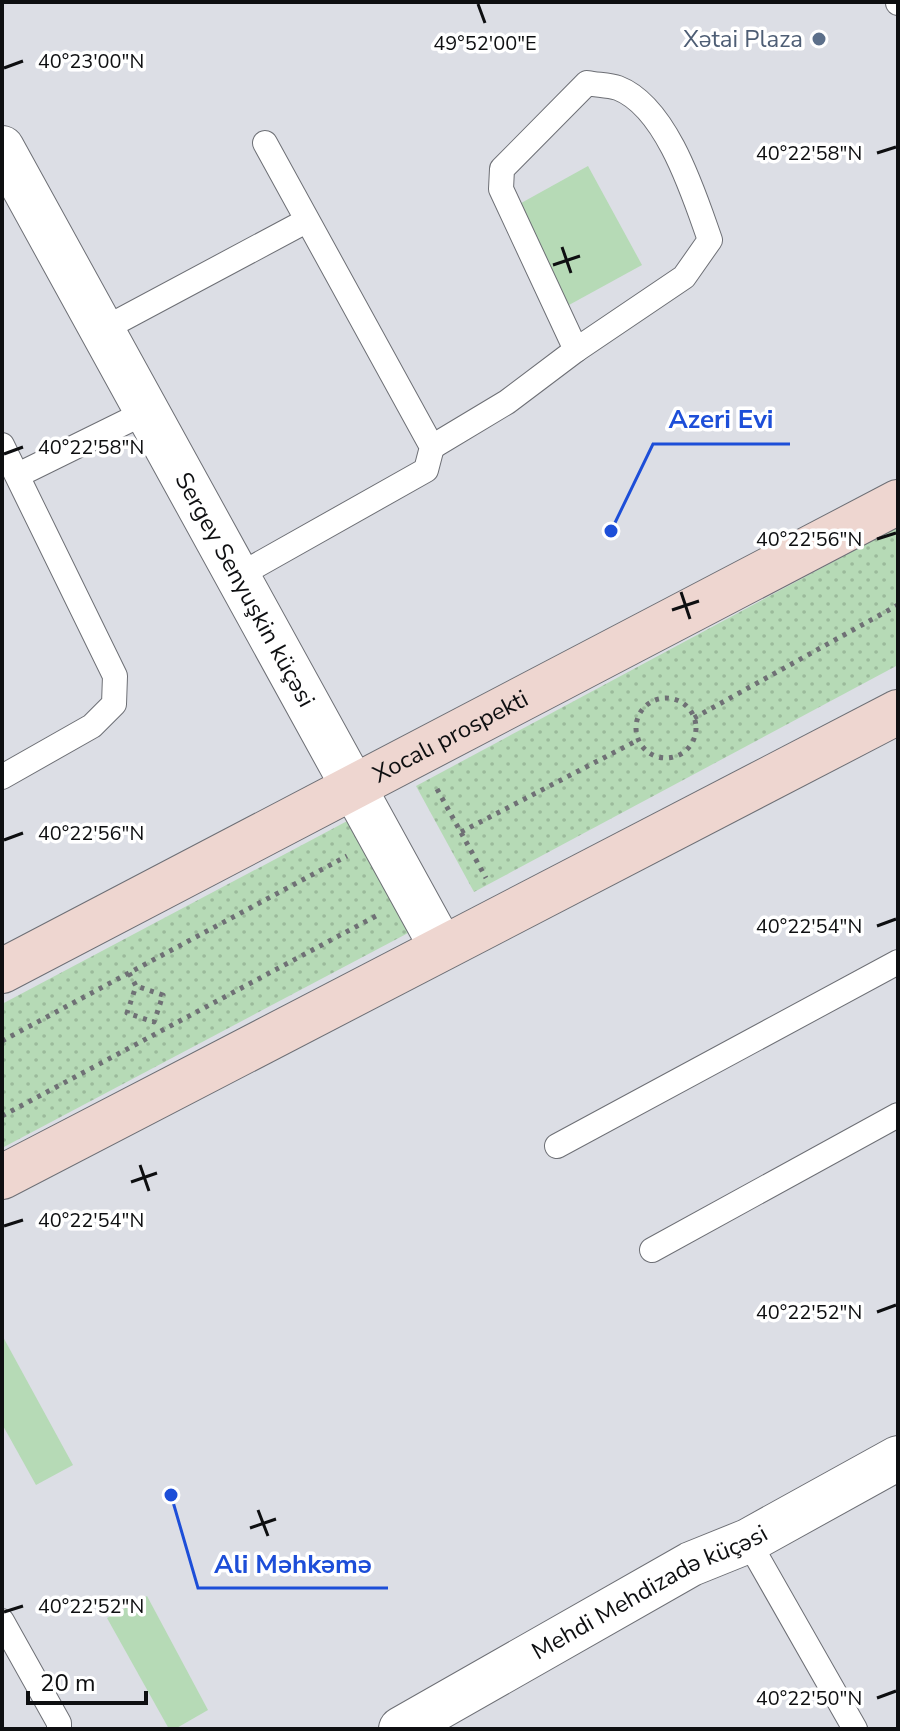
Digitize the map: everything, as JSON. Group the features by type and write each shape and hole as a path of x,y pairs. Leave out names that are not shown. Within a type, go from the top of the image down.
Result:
{"main road":[{"name":"Xocalı prospekti","path":"2,971 898,502"},
{"path":"2,1177 898,712"}],"street":[{"name":"Sergey Senyuşkin küçəsi","path":"2,148 442,948"},
{"name":"Mehdi Mehdizadə küçəsi","path":"401,1729 691,1564 748,1541 898,1458"}],"lane":[{"path":"432,447 507,402 576,350 684,277 710,240 683,163 648,112 619,88 587,83 502,169 501,189 576,350"},
{"path":"236,577 426,470 432,447 265,143"},
{"path":"102,330 306,221"},
{"path":"18,475 146,412"},
{"path":"2,445 115,676 114,704 92,726 2,777"},
{"path":"557,1146 898,962"},
{"path":"652,1250 898,1115"},
{"path":"748,1541 855,1729"},
{"path":"2,1621 59,1723 59,1729"}],"path":[{"path":"694,718 898,605"},
{"path":"674,699 683,703 694,718 694,738 682,753 672,757 652,754 638,740 637,720 641,711 655,700 674,699"},
{"path":"461,832 638,740"},
{"path":"432,781 486,879"},
{"path":"2,1041 349,855 355,867"},
{"path":"2,1116 380,914 374,902"},
{"path":"129,973 136,986 163,995 154,1022"},
{"path":"136,986 127,1013 154,1022 159,1032"}],"green space":[{"path":"588,166 642,265 569,305 514,207"},
{"path":"898,527 898,665 474,892 416,786"},
{"path":"351,819 410,932 2,1148 2,1004"},
{"path":"2,1335 73,1465 36,1485 2,1424"},
{"path":"147,1596 208,1710 175,1729 169,1729 107,1618"}],"place":[{"name":"Xətai Plaza","path":"819,39"},
{"name":"Azeri Evi","path":"611,531"},
{"name":"Ali Məhkəmə","path":"171,1495"}]}
